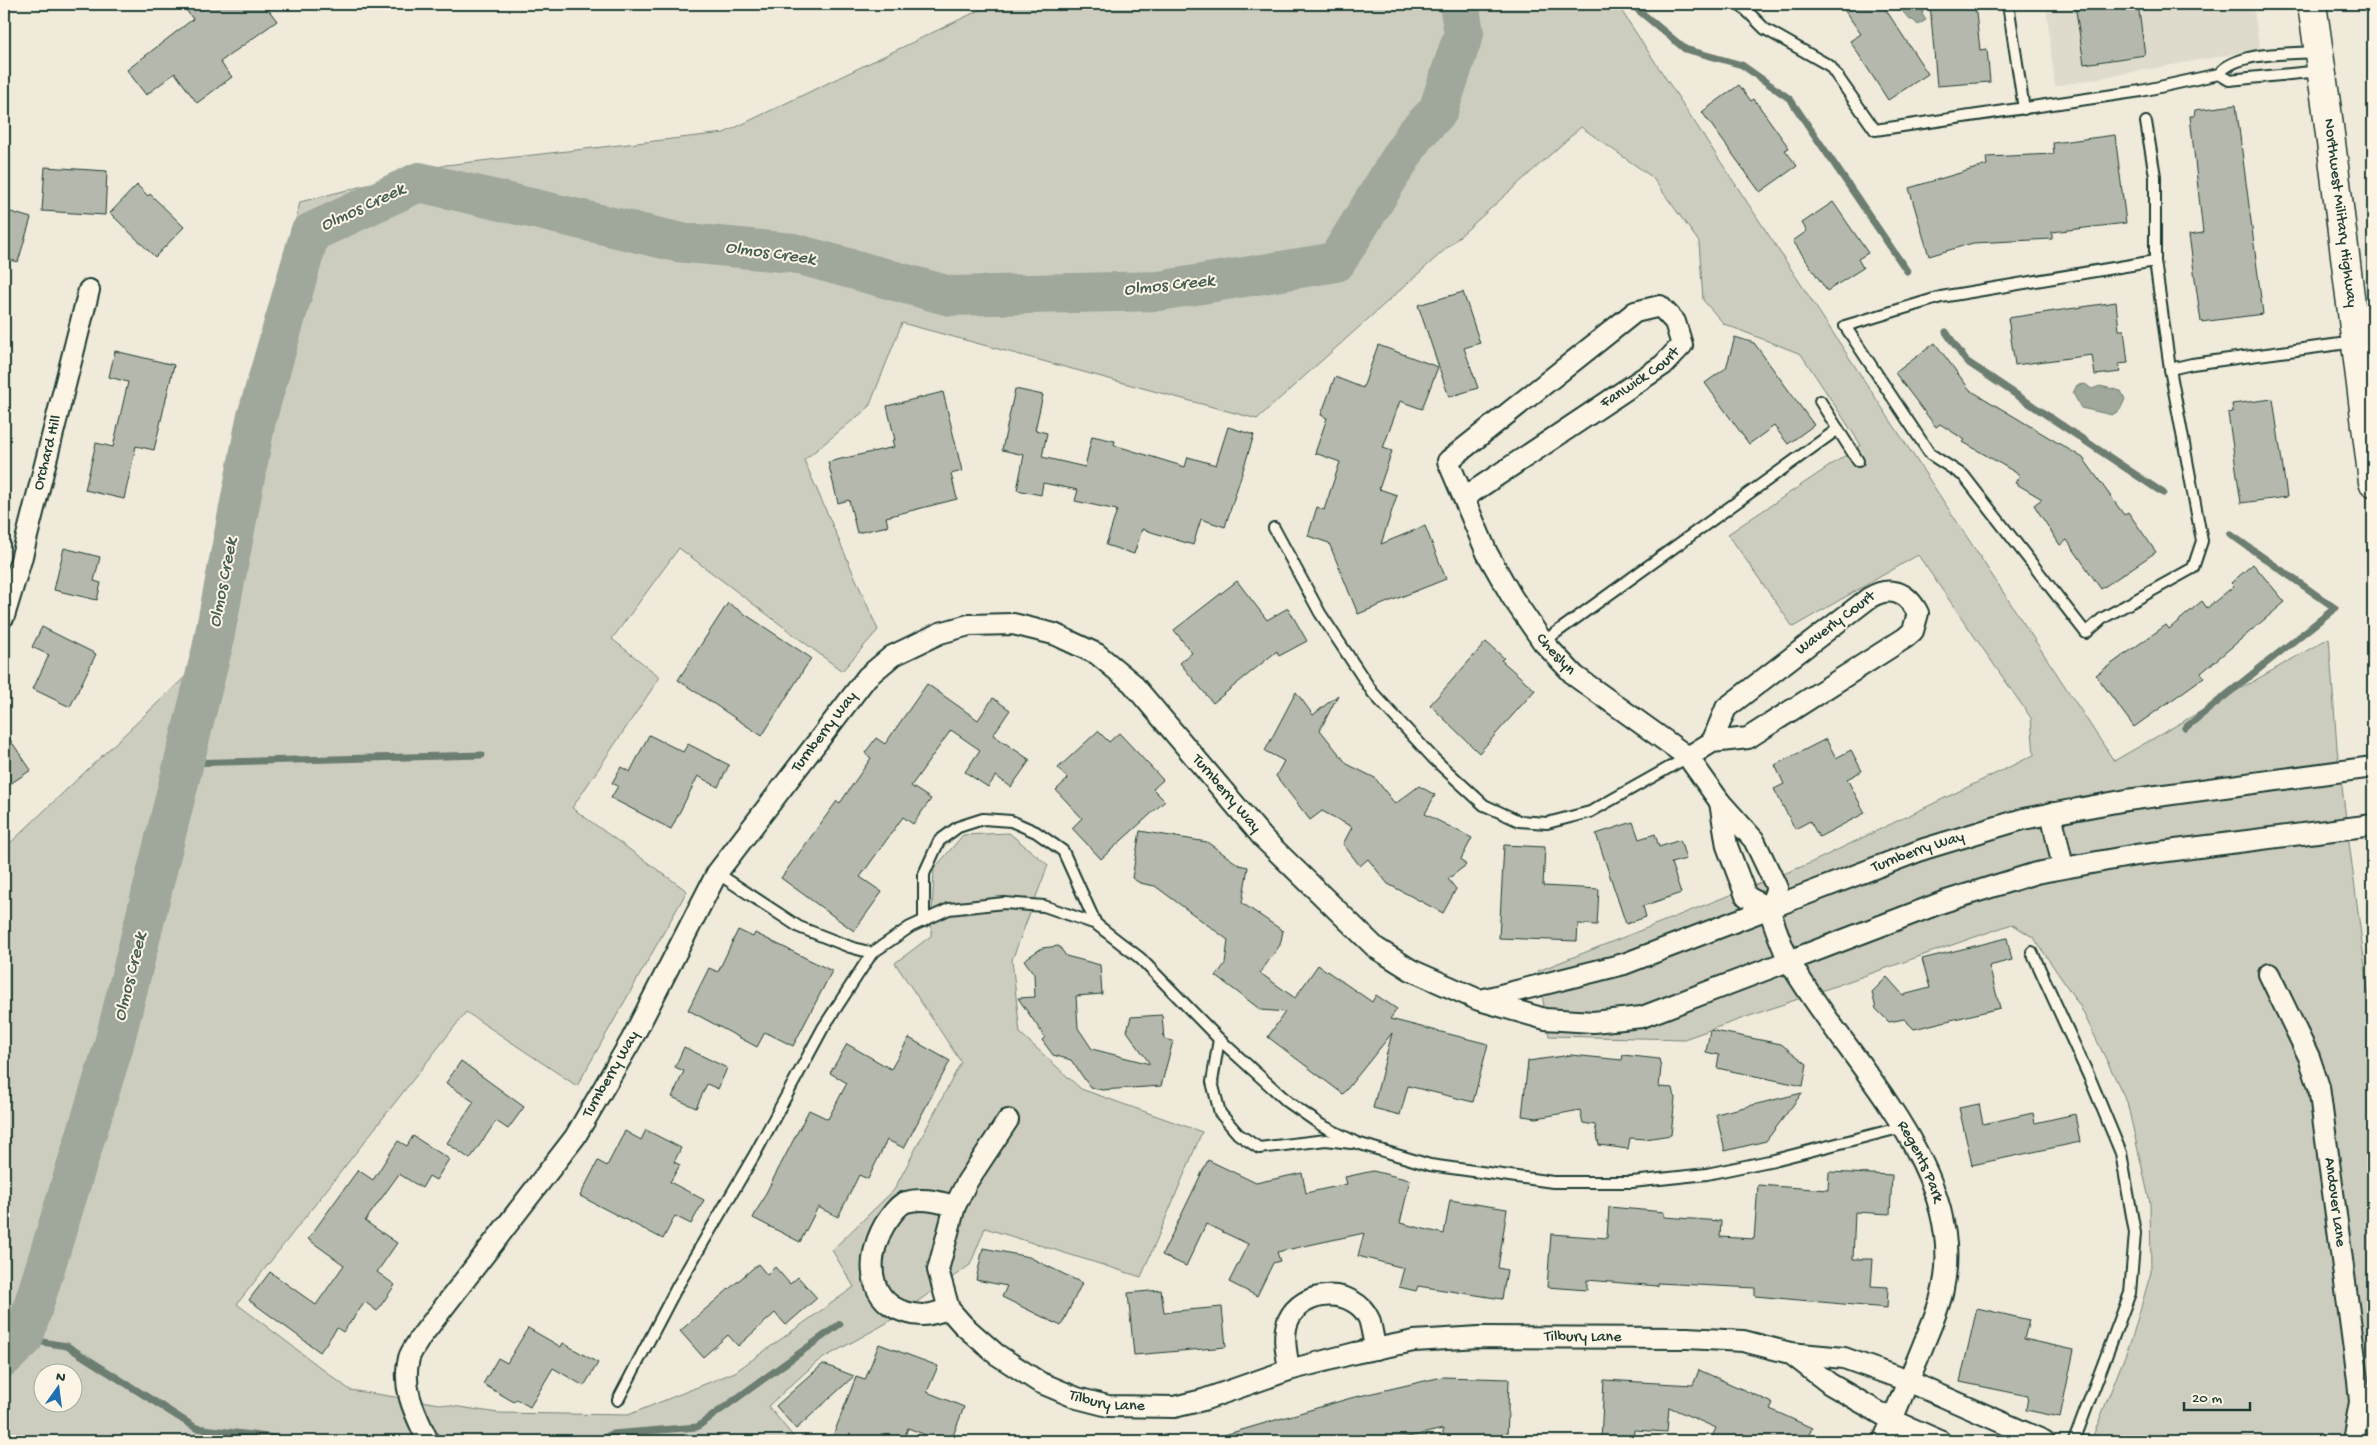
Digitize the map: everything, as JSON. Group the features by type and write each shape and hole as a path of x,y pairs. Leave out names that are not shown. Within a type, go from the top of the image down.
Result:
{"main road":[{"name":"Northwest Military Highway","path":"2312,4 2373,482"}],"street":[{"name":"Orchard Hill","path":"4,616 8,586 89,290"},
{"name":"Fanwick Court","path":"1448,461 1636,312 1660,306 1675,322 1682,345 1663,365 1465,497"},
{"name":"Cheslyn","path":"1448,461 1465,497 1487,553 1512,597 1544,642 1575,676 1688,757 1720,802 1754,840 1777,888 1769,909 1746,896 1727,846 1720,802"},
{"name":"Waverly Court","path":"1688,757 1712,742 1748,738 1905,638 1913,631 1918,613 1911,600 1895,592 1880,591 1869,598 1726,708 1712,742"},
{"name":"Turnberry Way","path":"428,1441 408,1396 407,1376 409,1357 435,1317 575,1137 632,1039 717,873 867,677 892,656 940,633 970,625 1013,624 1054,634 1097,654 1132,684 1264,839 1376,948 1411,970 1480,1000 1545,1018 1593,1022 1642,1017 1943,902 2036,873 2136,855 2373,825"},
{"name":"Turnberry Way","path":"1480,1000 1624,964 1924,849 2023,818 2127,800 2373,767"},
{"path":"2051,813 2063,867"},
{"name":"Regents Park","path":"1769,909 1789,961 1916,1147 1933,1185 1944,1222 1947,1260 1944,1289 1935,1316 1884,1441"},
{"name":"Andover Lane","path":"2268,974 2309,1057 2319,1087 2358,1380 2360,1402 2353,1441"},
{"path":"955,1206 925,1199 904,1203 891,1215 877,1237 872,1260 873,1284 887,1303 907,1313 924,1315 949,1309 938,1270 955,1206 967,1182 1008,1120"},
{"path":"1290,1370 1284,1338 1288,1320 1299,1305 1317,1295 1339,1296 1359,1306 1368,1319 1376,1349"},
{"name":"Tilbury Lane","path":"949,1309 963,1325 996,1354 1040,1382 1077,1398 1108,1406 1174,1407 1203,1400 1290,1370 1414,1341 1479,1338 1687,1338 1743,1341 1790,1353 1844,1358 1908,1381 2044,1441"},
{"name":"Tilbury Lane","path":"1790,1353 1830,1384 1892,1420 1940,1441"}],"lane":[{"path":"1740,4 1765,29 1830,66 1875,130 2141,92 2219,74 2229,66 2252,57 2320,61"},
{"path":"2008,4 2024,109"},
{"path":"2219,74 2224,78 2233,79 2320,61"},
{"path":"2146,122 2155,176 2155,261 2170,369 2202,541 2193,568 2103,618 2086,633 1964,476 1930,454 1845,326 1942,297 2155,261"},
{"path":"2170,369 2192,364 2356,342"},
{"path":"1820,401 1858,461"},
{"path":"1544,642 1838,429"},
{"path":"1274,528 1320,613 1373,693 1434,759 1484,805 1519,821 1547,823 1556,821 1590,812 1688,757"},
{"path":"924,921 924,874 939,841 958,827 983,819 1011,821 1036,832 1063,851 1096,924"},
{"path":"717,873 799,928 872,953"},
{"path":"618,1400 677,1287 755,1154 823,1028 872,953 910,927 949,909 1004,903 1044,906 1096,924 1140,958 1220,1039 1288,1102 1321,1125 1357,1143 1430,1165 1552,1182 1632,1182 1717,1172 1774,1160 1903,1127"},
{"path":"2032,952 2091,1081 2121,1153 2134,1233 2130,1293 2074,1441"},
{"path":"1220,1039 1212,1082 1220,1113 1238,1134 1259,1148 1326,1140 1357,1143"}],"shaded area":[{"path":"992,4 1617,4 2114,761 2329,638 2337,748 2373,1029 2373,1441 2091,1441 2132,1338 2151,1272 2150,1203 2127,1102 2080,1006 2034,938 2012,924 1684,1039 1549,1036 1538,971 1806,865 2034,755 2031,718 1918,555 1793,627 1728,534 1861,445 1801,354 1724,324 1703,300 1699,242 1652,177 1581,127 1257,419 902,323 869,407 804,460 878,630 842,671 679,548 612,639 660,677 572,808 687,891 577,1086 466,1012 237,1304 350,1390 498,1413 628,1415 735,1372 854,1287 832,1250 894,1190 961,1062 895,963 931,936 934,869 963,835 1009,833 1048,865 1012,960 1020,1033 1081,1089 1202,1132 1141,1277 985,1228 970,1265 885,1324 818,1361 768,1406 797,1441 4,1441 4,849 187,675 300,202 446,165 724,133"},
{"path":"1896,4 1921,4 1925,8 1922,14 1926,20 1918,25 1913,20 1910,20"},
{"path":"2046,4 2253,4 2260,49 2055,86"},
{"path":"2085,384 2092,389 2100,386 2121,391 2125,399 2120,410 2112,415 2081,408 2073,393 2077,385"}],"building":[{"path":"181,4 264,4 277,21 220,62 232,77 197,103 175,73 146,95 127,70 193,19"},
{"path":"1840,4 1882,4 1928,74 1888,100 1850,41 1861,34"},
{"path":"1930,4 1975,4 1980,50 1987,49 1990,82 1937,86"},
{"path":"2075,4 2138,4 2145,55 2084,64"},
{"path":"1739,85 1751,101 1754,99 1789,148 1785,150 1797,166 1760,192 1702,112"},
{"path":"2236,105 2263,314 2201,322 2189,235 2203,233 2190,116 2194,116 2195,110"},
{"path":"2115,135 2126,223 2052,232 2052,239 1973,243 1929,256 1909,188 1987,165 1986,157 2054,154 2053,143"},
{"path":"45,167 107,171 105,215 42,211"},
{"path":"137,185 148,196 150,194 184,227 155,257 110,213"},
{"path":"1833,202 1868,253 1858,259 1863,268 1827,291 1793,241 1807,231 1802,223"},
{"path":"4,210 31,218 18,262 4,258"},
{"path":"1463,292 1480,343 1464,348 1478,388 1449,397 1418,305"},
{"path":"2116,302 2119,330 2124,330 2128,363 2118,364 2121,372 2095,375 2092,355 2015,365 2008,318"},
{"path":"1735,337 1754,343 1814,425 1788,444 1774,426 1749,444 1705,383 1726,368"},
{"path":"1935,343 1970,390 2083,458 2124,515 2128,512 2156,552 2101,589 2067,540 2060,545 2034,505 2042,499 2015,483 2020,475 1963,442 1965,440 1940,424 1936,427 1895,373"},
{"path":"1378,345 1438,367 1422,409 1400,401 1383,448 1392,451 1379,489 1397,495 1381,544 1425,526 1446,579 1358,614 1329,543 1308,536 1317,507 1324,510 1340,462 1315,453 1327,418 1321,415 1335,377 1363,388"},
{"path":"115,351 174,365 154,450 136,446 124,499 85,490 96,443 113,447 128,382 109,377"},
{"path":"1015,389 1043,395 1035,430 1047,433 1042,457 1085,467 1092,436 1115,441 1114,445 1185,467 1188,457 1216,465 1228,427 1254,435 1225,527 1201,519 1193,545 1142,529 1134,554 1106,545 1117,510 1075,501 1078,490 1043,483 1041,495 1017,490 1024,455 1002,450"},
{"path":"943,392 962,471 951,474 957,499 886,517 888,526 857,533 849,500 838,503 828,462 894,447 892,440 895,440 887,406"},
{"path":"2273,399 2287,497 2241,503 2228,413 2233,412 2232,404"},
{"path":"64,548 100,557 94,581 101,583 97,600 54,590"},
{"path":"2253,564 2285,602 2201,673 2204,677 2134,727 2096,675 2166,625 2169,629 2202,601 2207,608 2234,586 2231,583"},
{"path":"1237,581 1267,620 1288,608 1307,641 1279,656 1277,651 1213,703 1180,663 1192,653 1174,630"},
{"path":"728,603 811,658 762,736 678,680"},
{"path":"42,627 96,654 70,707 33,689 49,655 32,647"},
{"path":"1486,642 1504,658 1501,660 1535,690 1479,753 1430,705"},
{"path":"927,684 978,720 993,698 1010,710 993,735 1030,760 1011,787 996,776 988,787 965,772 980,750 951,730 911,786 931,799 913,824 903,817 860,877 882,892 854,931 781,878 837,801 840,803 871,758 865,753 876,738 885,744"},
{"path":"1296,692 1313,715 1338,695 1320,730 1347,764 1375,778 1395,804 1419,786 1435,795 1425,814 1472,838 1461,859 1466,865 1448,879 1456,889 1443,913 1388,884 1368,859 1360,866 1343,844 1352,827 1322,811 1310,820 1276,776 1284,761 1265,751"},
{"path":"4,731 31,770 4,788"},
{"path":"1098,731 1109,742 1119,733 1163,780 1153,789 1165,801 1101,859 1072,828 1082,818 1056,790 1068,779 1058,768"},
{"path":"649,735 683,752 688,744 729,765 718,787 698,776 671,829 611,798 618,786 612,783 621,767 630,772"},
{"path":"1826,739 1836,758 1851,750 1862,771 1847,779 1865,813 1819,837 1810,821 1795,829 1774,789 1784,784 1775,765"},
{"path":"1633,822 1639,839 1655,834 1659,847 1680,840 1686,859 1671,863 1681,893 1643,906 1646,917 1626,924 1596,834"},
{"path":"1140,831 1207,842 1239,865 1248,867 1242,903 1283,931 1280,945 1260,973 1295,998 1318,965 1372,1002 1376,995 1397,1009 1390,1019 1488,1044 1473,1102 1408,1086 1400,1115 1373,1108 1392,1033 1343,1094 1268,1037 1285,1012 1261,1010 1216,976 1225,964 1228,940 1155,886 1140,883 1132,878"},
{"path":"1504,845 1545,847 1543,886 1599,889 1597,925 1578,924 1577,941 1499,938"},
{"path":"738,930 753,937 755,933 832,971 793,1046 765,1032 757,1047 688,1010 709,968 718,972"},
{"path":"2007,938 2012,960 1989,966 2000,1008 1914,1029 1904,1019 1889,1022 1876,1009 1872,992 1887,977 1903,995 1930,988 1922,959"},
{"path":"1059,946 1066,956 1100,965 1102,994 1076,996 1078,1028 1092,1049 1150,1064 1127,1031 1131,1017 1162,1015 1164,1039 1173,1041 1161,1086 1102,1090 1090,1087 1071,1060 1053,1055 1042,1040 1045,1037 1018,998 1035,997 1034,974 1024,960 1042,948"},
{"path":"1710,1030 1781,1044 1807,1064 1803,1086 1717,1068 1719,1055 1706,1052"},
{"path":"909,1038 950,1061 904,1148 887,1140 868,1179 859,1175 838,1217 818,1207 800,1242 753,1218 809,1110 828,1119 847,1083 830,1073 847,1044 891,1069"},
{"path":"684,1047 727,1068 718,1089 707,1084 696,1108 672,1097 684,1071 675,1067"},
{"path":"1571,1055 1622,1060 1623,1055 1659,1059 1661,1067 1659,1087 1673,1088 1675,1098 1671,1135 1645,1139 1630,1138 1628,1149 1599,1145 1595,1125 1583,1123 1580,1110 1537,1118 1522,1116 1528,1061"},
{"path":"461,1061 524,1107 508,1129 496,1121 470,1159 447,1143 474,1102 446,1083"},
{"path":"1802,1093 1766,1141 1725,1151 1716,1114"},
{"path":"1979,1104 1983,1124 2033,1113 2035,1123 2075,1114 2080,1142 1972,1165 1959,1108"},
{"path":"646,1130 681,1148 674,1162 680,1165 670,1182 704,1200 691,1224 675,1216 663,1239 580,1196 598,1161 607,1166 625,1131 641,1140"},
{"path":"413,1136 449,1159 436,1180 429,1176 422,1188 399,1174 365,1221 397,1243 377,1272 395,1285 377,1311 365,1302 343,1332 337,1328 320,1352 249,1300 270,1272 316,1305 344,1265 308,1239 358,1170 373,1180 398,1141 407,1146"},
{"path":"1208,1160 1256,1183 1302,1173 1306,1193 1347,1184 1345,1177 1373,1171 1410,1180 1400,1223 1444,1234 1450,1200 1507,1209 1498,1268 1507,1270 1502,1299 1418,1286 1416,1291 1399,1287 1404,1268 1358,1256 1364,1233 1277,1252 1280,1261 1273,1263 1257,1296 1229,1282 1248,1244 1206,1224 1186,1266 1162,1255"},
{"path":"1829,1172 1892,1175 1890,1214 1855,1212 1853,1259 1873,1259 1871,1286 1888,1287 1887,1308 1755,1296 1755,1288 1658,1283 1658,1286 1587,1280 1587,1290 1547,1287 1551,1234 1607,1238 1609,1207 1664,1212 1664,1217 1721,1221 1720,1237 1754,1239 1758,1185 1828,1190"},
{"path":"983,1248 1029,1257 1082,1283 1061,1326 1002,1297 1007,1286 976,1280"},
{"path":"758,1264 767,1275 775,1267 790,1284 798,1277 817,1298 786,1325 775,1313 738,1346 728,1335 703,1357 680,1331"},
{"path":"1161,1290 1164,1312 1222,1307 1226,1347 1134,1355 1128,1293"},
{"path":"1977,1308 2029,1320 2024,1339 2074,1350 2060,1417 2026,1410 2028,1396 1960,1382"},
{"path":"528,1328 561,1347 563,1343 598,1363 584,1386 553,1368 530,1407 516,1399 514,1402 483,1384 498,1358 507,1363"},
{"path":"879,1344 938,1366 927,1392 964,1407 951,1441 941,1441 908,1428 903,1441 831,1441 856,1377 865,1380"},
{"path":"823,1364 854,1376 796,1429 776,1406"},
{"path":"1699,1370 1773,1403 1770,1409 1812,1428 1806,1441 1710,1441 1716,1428 1669,1407 1667,1432 1634,1430 1633,1441 1601,1441 1604,1380 1693,1385"},
{"path":"1442,1377 1509,1379 1507,1441 1443,1441 1443,1429 1391,1441 1222,1441 1221,1436 1351,1398"}],"waterway":[{"name":"Olmos Creek","path":"4,1357 23,1339 113,1048 212,649 256,420 310,233 419,182 677,242 793,253 950,296 1159,291 1336,262 1415,135 1438,111 1464,33 1459,4"},
{"path":"1631,4 1685,49 1742,65 1790,99 1907,271"},
{"path":"1946,332 1966,361 2163,493"},
{"path":"2185,728 2335,608 2230,534"},
{"path":"184,763 482,755"},
{"path":"598,1441 612,1434 697,1427 840,1324"},
{"path":"23,1339 67,1346 196,1428 276,1438 278,1441"}]}
